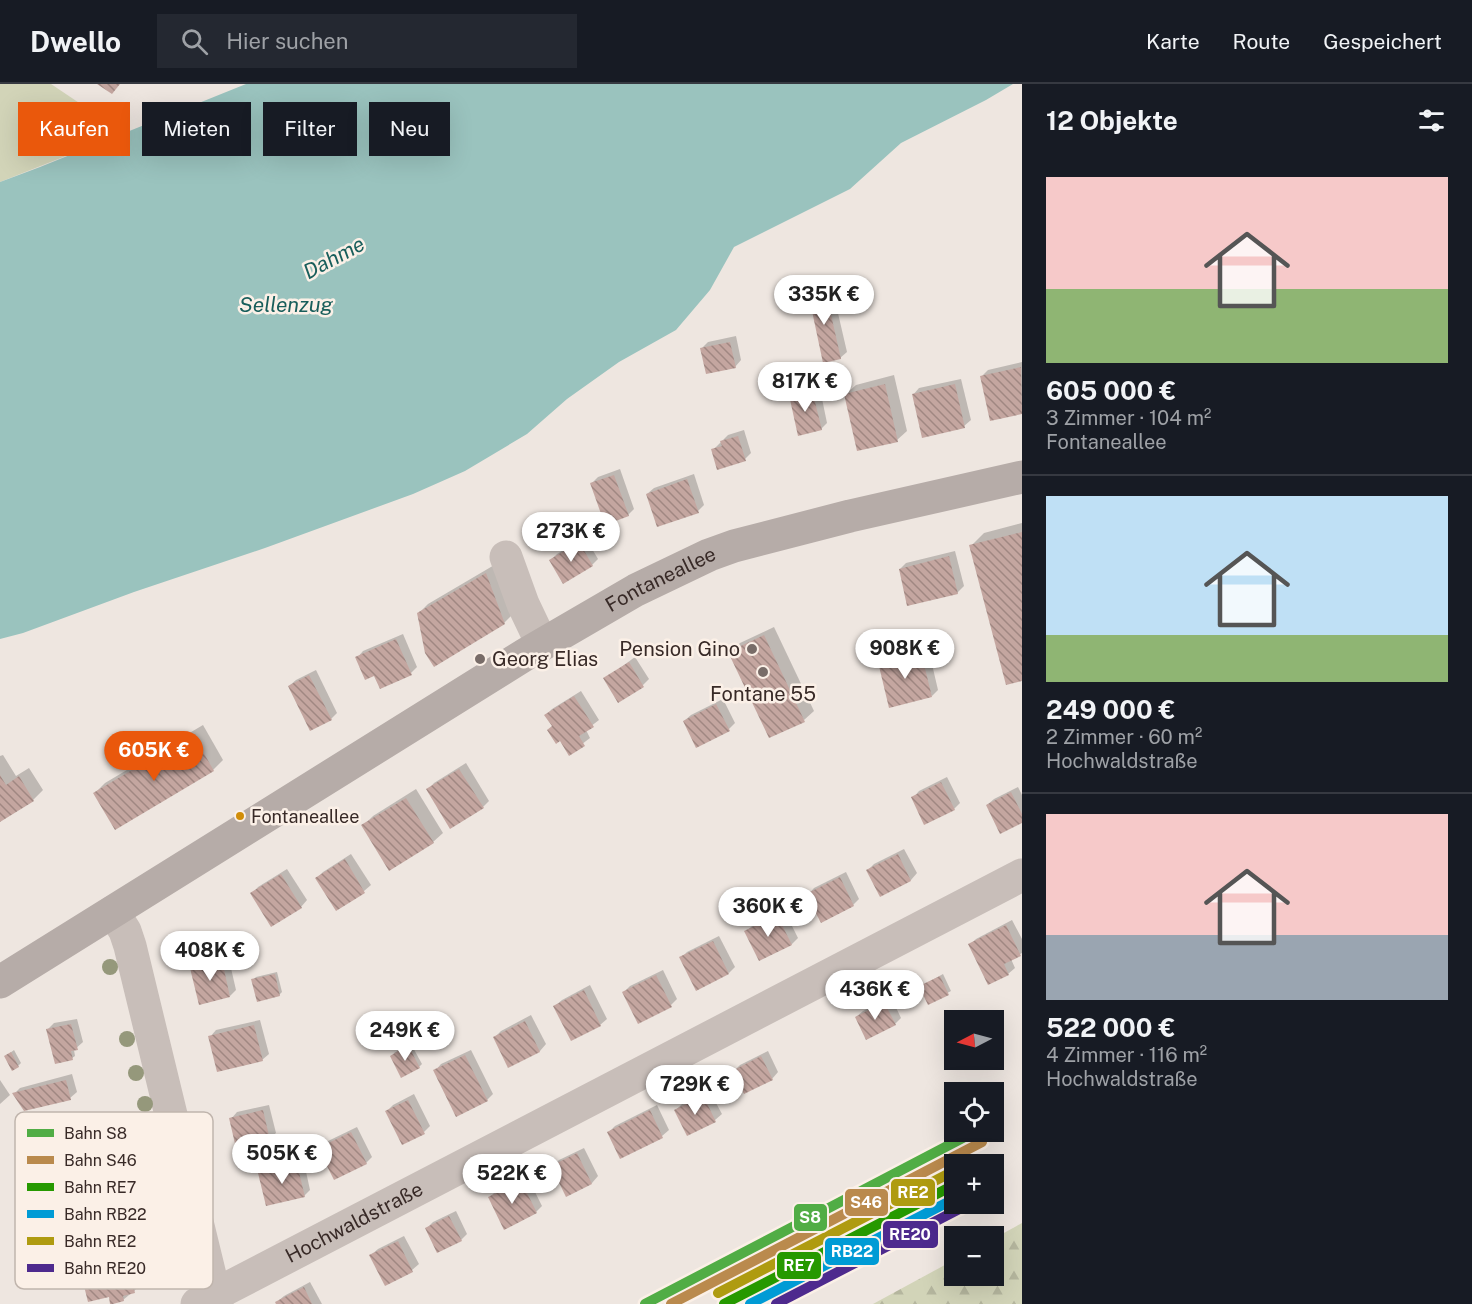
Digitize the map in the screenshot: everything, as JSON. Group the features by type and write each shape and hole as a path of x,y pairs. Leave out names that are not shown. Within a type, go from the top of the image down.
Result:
{"main road":[{"name":"Fontaneallee","path":"0,982 542,644 636,590 728,548 833,520 1022,477"}],"street":[{"path":"506,557 523,604 542,644"},
{"name":"Hochwaldstraße","path":"209,1301 1022,875"},
{"path":"113,912 130,946 167,1112"}],"green space":[{"path":"0,84 51,84 78,102 18,102 18,156 66,156 0,182"},
{"path":"1022,1223 1022,1304 873,1304 944,1265 944,1286 1004,1286 1004,1233"}],"water":[{"name":"Sellenzug","path":"246,84 1013,84 901,143 850,189 734,247 710,290 676,330 619,362 567,399 527,434 465,471 413,494 265,548 0,639 0,182 67,156 130,156 130,131 142,126 142,156 251,156 251,102 201,102"}],"building":[{"path":"97,84 120,84 112,94"},
{"path":"825,288 841,359 823,363 808,292"},
{"path":"730,342 736,368 706,374 700,348"},
{"path":"1021,367 1022,414 990,421 980,376"},
{"path":"885,384 898,442 857,451 844,394"},
{"path":"955,384 965,428 922,438 912,394"},
{"path":"812,390 822,430 798,436 789,395"},
{"path":"738,436 746,461 717,470 711,449 722,446 720,441"},
{"path":"614,475 629,516 605,525 590,483"},
{"path":"687,479 699,513 657,527 646,494"},
{"path":"1022,532 1022,681 1006,685 969,545"},
{"path":"579,542 593,566 563,584 549,560"},
{"path":"949,556 958,594 907,606 899,569"},
{"path":"486,573 505,624 434,667 425,653 417,613"},
{"path":"764,635 805,722 769,738 728,652"},
{"path":"396,639 412,675 380,689 374,676 365,680 355,657"},
{"path":"921,652 932,697 889,708 878,662"},
{"path":"629,662 644,687 618,703 603,678"},
{"path":"309,675 332,720 310,731 288,686"},
{"path":"574,696 594,727 579,736 585,746 569,756 560,741 556,744 547,730 552,726 544,715"},
{"path":"716,704 730,731 696,748 683,721"},
{"path":"193,734 214,771 115,830 93,793"},
{"path":"459,769 484,808 450,829 426,789"},
{"path":"0,775 6,785 19,776 34,801 0,822"},
{"path":"941,782 955,810 924,825 911,797"},
{"path":"1011,792 1022,814 1022,823 1000,834 986,805"},
{"path":"406,798 434,843 389,871 361,825"},
{"path":"898,854 911,881 880,897 866,870"},
{"path":"345,859 365,893 336,911 315,878"},
{"path":"281,874 302,908 271,927 250,893"},
{"path":"840,877 854,906 821,923 806,894"},
{"path":"777,915 792,945 759,961 744,931"},
{"path":"1006,925 1021,956 1004,964 1009,975 988,985 968,944"},
{"path":"713,941 729,974 696,991 679,957"},
{"path":"222,960 230,997 199,1005 190,968"},
{"path":"275,974 280,996 257,1002 251,979"},
{"path":"656,975 672,1007 638,1024 622,992"},
{"path":"940,976 949,995 928,1005 919,986"},
{"path":"584,990 601,1026 571,1041 553,1006"},
{"path":"884,1002 896,1025 866,1040 855,1017"},
{"path":"525,1021 540,1052 508,1068 493,1037"},
{"path":"71,1024 78,1050 71,1051 73,1060 55,1064 46,1029"},
{"path":"254,1025 263,1061 217,1072 208,1036"},
{"path":"408,1045 420,1068 401,1078 390,1056"},
{"path":"11,1052 19,1067 12,1071 4,1056"},
{"path":"465,1055 488,1101 456,1117 433,1070"},
{"path":"761,1056 773,1080 744,1094 732,1071"},
{"path":"66,1080 71,1100 24,1111 12,1093"},
{"path":"703,1095 716,1122 687,1136 674,1110"},
{"path":"408,1100 425,1134 402,1145 385,1111"},
{"path":"263,1110 270,1140 236,1148 229,1118"},
{"path":"650,1110 663,1138 620,1159 607,1132"},
{"path":"351,1132 367,1164 334,1180 318,1148"},
{"path":"577,1153 592,1184 566,1197 551,1166"},
{"path":"297,1164 305,1197 266,1206 258,1173"},
{"path":"521,1181 537,1213 504,1230 488,1197"},
{"path":"449,1216 462,1241 437,1253 425,1228"},
{"path":"398,1241 413,1272 385,1286 369,1255"},
{"path":"304,1287 312,1304 276,1304 275,1302"},
{"path":"85,1289 134,1289 135,1293 123,1296 124,1301 110,1304 109,1297 88,1302"}],"rail line":[{"name":"S8","path":"645,1304 955,1142"},
{"name":"S46","path":"671,1304 982,1142"},
{"name":"RE2","path":"718,1293 944,1176"},
{"name":"RE7","path":"724,1304 944,1190"},
{"name":"RB22","path":"750,1304 944,1204"},
{"name":"RE20","path":"776,1304 950,1214"}],"place":[{"name":"Pension Gino","path":"752,649"},
{"name":"Georg Elias","path":"480,659"},
{"name":"Fontane 55","path":"763,672"},
{"name":"Fontaneallee","path":"240,816"}],"water label":[{"name":"Dahme","path":"334,258"}]}
